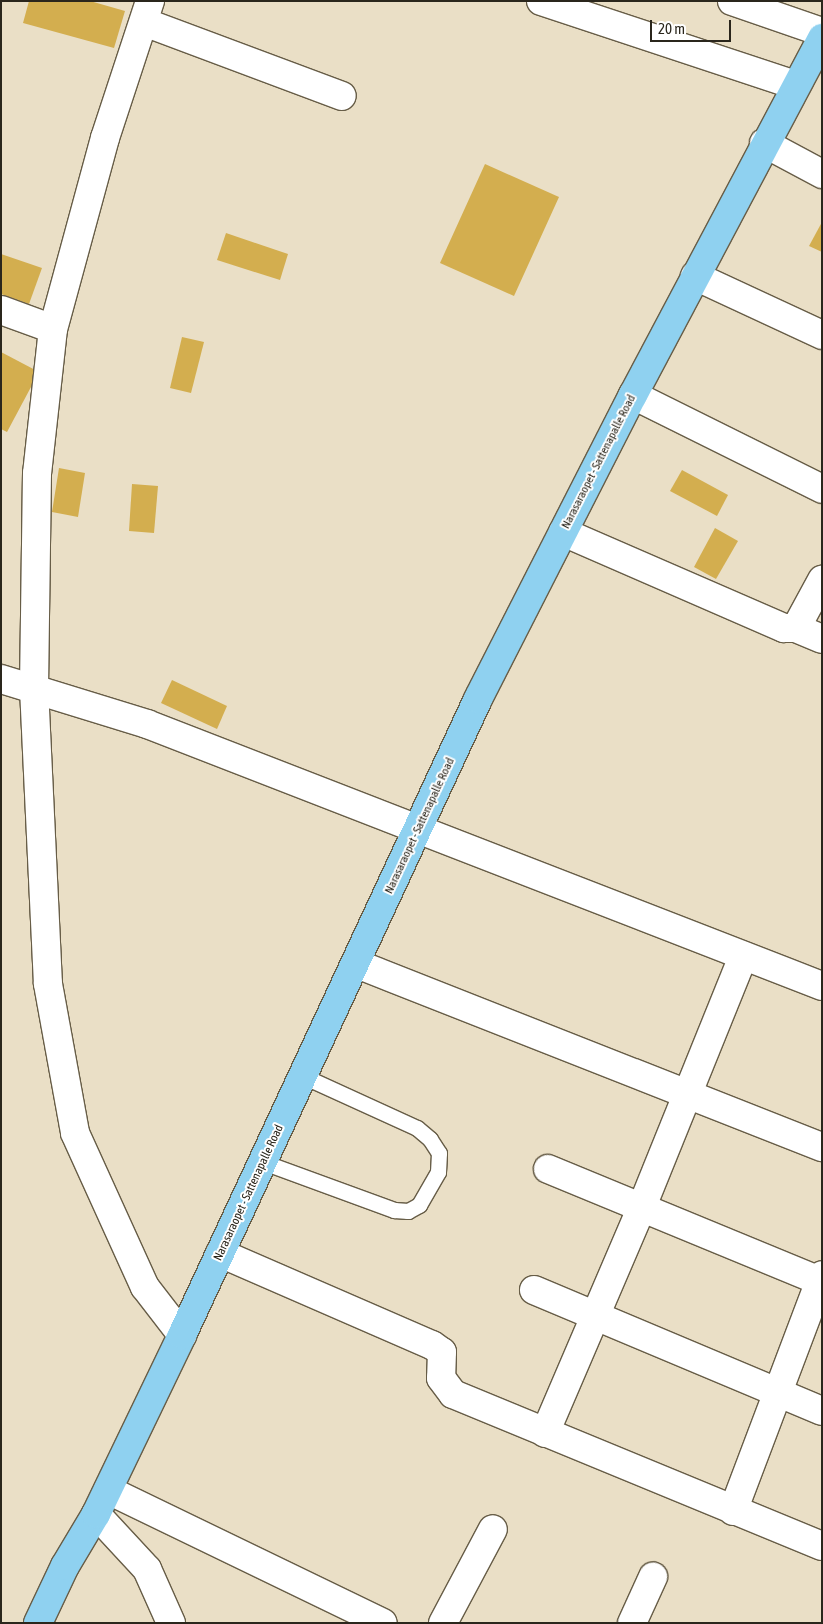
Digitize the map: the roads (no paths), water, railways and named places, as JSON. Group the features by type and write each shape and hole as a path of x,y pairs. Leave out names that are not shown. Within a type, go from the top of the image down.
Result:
{"main road":[{"name":"Narasaraopet - Sattenapalle Road","path":"38,1623 65,1566 108,1490 182,1335 357,964 478,698 695,276 795,85 822,38"}],"street":[{"path":"541,1 795,85"},
{"path":"732,1 822,32"},
{"path":"182,1335 145,1287 74,1133 48,984 34,688 37,473 53,329 104,138 147,11 342,96"},
{"path":"764,144 822,174"},
{"path":"695,276 822,334"},
{"path":"1,310 53,329"},
{"path":"633,395 822,488"},
{"path":"563,532 784,628 796,628 822,639"},
{"path":"796,628 822,580"},
{"path":"1,679 147,724 822,986"},
{"path":"545,1432 641,1209 743,956"},
{"path":"357,964 822,1147"},
{"path":"548,1169 641,1209 821,1279 733,1512"},
{"path":"220,1253 432,1345 442,1352 441,1378 453,1394 733,1512 822,1546"},
{"path":"534,1290 777,1394 822,1411"},
{"path":"108,1490 383,1623"},
{"path":"96,1514 147,1569 172,1623"},
{"path":"443,1623 493,1529"},
{"path":"632,1623 652,1577"}],"lane":[{"path":"263,1162 394,1210 408,1211 419,1205 438,1172 439,1153 430,1139 417,1128 303,1076"}]}
